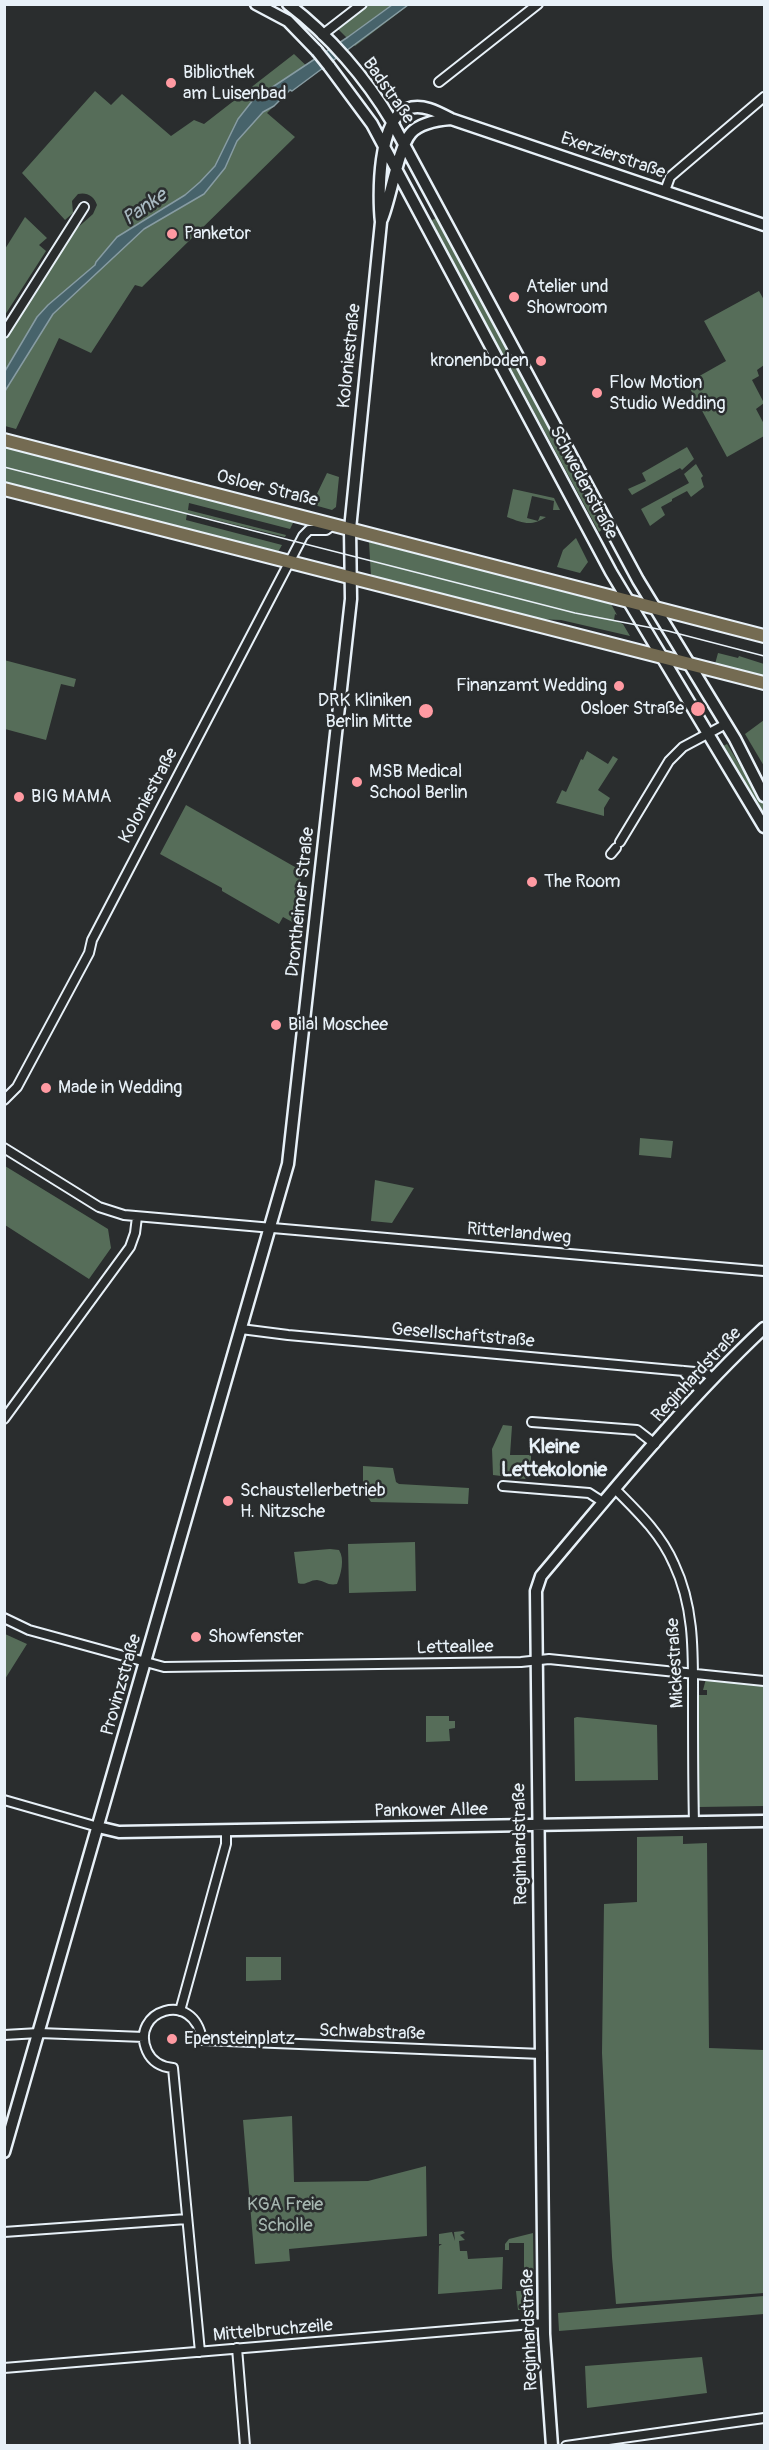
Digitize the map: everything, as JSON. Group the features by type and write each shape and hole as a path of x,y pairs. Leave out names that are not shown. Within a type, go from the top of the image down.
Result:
{"main road":[{"name":"Badstraße","path":"256,4 288,21 317,51 369,120 385,148"},
{"path":"288,4 325,38"},
{"name":"Badstraße","path":"325,38 381,105 405,144"},
{"name":"Exerzierstraße","path":"392,122 400,112 416,107 438,112 451,119 765,225"},
{"path":"405,144 412,132 420,127 451,119"},
{"name":"Koloniestraße","path":"351,578 350,529 381,222 378,199 380,171 392,122"},
{"name":"Koloniestraße","path":"381,222 405,144"},
{"name":"Schwedenstraße","path":"405,144 653,606 726,724 765,796"},
{"name":"Schwedenstraße","path":"385,148 627,600 765,827"},
{"name":"Osloer Straße","path":"4,440 765,636"},
{"path":"4,489 765,683"},
{"name":"Drontheimer Straße","path":"270,1228 290,1150 351,600 351,578"},
{"name":"Provinzstraße","path":"4,2152 270,1228"},
{"name":"Reginhardstraße","path":"552,2445 544,2324 536,1591 541,1576 603,1502 713,1379 765,1328"},
{"name":"Pankower Allee","path":"98,1827 120,1832 765,1821"}],"street":[{"path":"325,38 362,4"},
{"path":"439,82 538,4"},
{"path":"665,191 670,177 765,97"},
{"path":"4,333 84,207"},
{"name":"Koloniestraße","path":"4,1100 17,1087 89,953 92,940 307,531 316,528 326,530 333,525"},
{"path":"616,848 669,761 683,747 726,724"},
{"name":"Ritterlandweg","path":"4,1148 107,1211 137,1217 765,1271"},
{"path":"4,1419 130,1247 137,1217"},
{"name":"Gesellschaftstraße","path":"241,1329 252,1332 706,1373 713,1379"},
{"path":"683,1371 701,1392"},
{"path":"532,1422 637,1431 655,1444"},
{"path":"503,1486 589,1492 603,1502"},
{"name":"Mickestraße","path":"615,1489 655,1532 674,1563 691,1619 694,1823"},
{"name":"Letteallee","path":"4,1618 29,1630 164,1667 536,1662 549,1659 765,1681"},
{"path":"4,1800 98,1827"},
{"path":"200,2352 174,2068 162,2066 154,2061 146,2049 144,2037 146,2029 155,2016 168,2010 180,2011 226,1844 226,1830"},
{"name":"Schwabstraße","path":"180,2011 189,2015 198,2024 202,2040 542,2054"},
{"path":"4,2035 39,2033 144,2037"},
{"path":"4,2232 187,2219"},
{"name":"Mittelbruchzeile","path":"4,2368 544,2324"},
{"path":"237,2349 245,2445"},
{"path":"566,2445 765,2418"}],"green space":[{"path":"369,5 409,5 355,46 337,28"},
{"path":"294,54 314,73 292,91 290,90 267,113 295,137 142,287 135,285 91,353 59,338 16,429 5,426 4,340 75,230 93,214 97,205 90,195 78,194 72,201 73,213 65,220 22,173 95,91 111,105 122,94 171,136 194,120 204,124"},
{"path":"25,217 47,238 39,245 46,251 5,315 5,249"},
{"path":"436,218 603,529 599,532 431,221"},
{"path":"759,291 764,300 764,365 757,370 759,376 752,380 764,403 756,409 764,424 764,436 727,457 687,383 726,361 704,321"},
{"path":"4,447 294,521 290,529 189,503 188,510 286,535 285,537 187,513 186,520 282,545 278,552 5,482"},
{"path":"687,447 694,459 682,470 680,468 632,495 628,489 646,481 642,473"},
{"path":"696,464 703,476 701,478 704,487 691,497 687,491 672,499 661,507 665,515 650,526 641,509 689,483 684,474"},
{"path":"327,473 339,477 336,507 332,510 314,505 313,502"},
{"path":"513,489 554,498 560,510 553,510 554,501 532,496 527,518 538,521 540,516 546,517 541,520 536,522 527,523 507,517"},
{"path":"576,538 588,562 580,573 557,567 563,550"},
{"path":"369,542 610,602 617,615 615,614 614,620 623,624 630,636 561,620 536,619 371,576"},
{"path":"718,653 738,658 739,656 764,664 764,677 715,664"},
{"path":"4,660 76,679 74,687 61,684 46,740 5,729"},
{"path":"764,720 764,766 745,734"},
{"path":"727,744 764,805 764,817 721,747"},
{"path":"587,751 608,764 613,756 618,759 598,790 610,798 604,808 604,816 556,803 562,790 566,792"},
{"path":"186,805 302,871 296,924 283,917 279,924 222,891 222,888 160,854"},
{"path":"640,1138 673,1141 671,1158 639,1155"},
{"path":"5,1166 108,1229 111,1248 89,1279 5,1225"},
{"path":"375,1180 414,1188 392,1223 371,1221"},
{"path":"503,1425 512,1426 510,1455 531,1455 531,1472 525,1479 493,1475 492,1449"},
{"path":"363,1466 393,1468 396,1482 399,1484 469,1488 468,1504 371,1502 363,1490"},
{"path":"415,1542 416,1591 349,1593 348,1544"},
{"path":"339,1550 342,1558 337,1584 317,1580 298,1583 294,1552"},
{"path":"5,1634 27,1644 5,1679"},
{"path":"706,1679 764,1685 764,1806 699,1807 698,1695 707,1695 707,1690 703,1690"},
{"path":"426,1716 449,1716 449,1721 455,1721 455,1728 449,1729 450,1741 426,1742"},
{"path":"574,1718 657,1725 658,1780 575,1781"},
{"path":"683,1836 683,1844 707,1843 709,2048 764,2050 764,2293 616,2304 602,2053 604,1904 637,1902 637,1837"},
{"path":"246,1957 281,1957 281,1980 246,1981"},
{"name":"KGA Freie Scholle","path":"292,2116 294,2182 368,2181 426,2166 427,2236 289,2249 290,2261 255,2264 243,2120"},
{"path":"463,2231 465,2233 460,2235 465,2240 459,2241 460,2251 467,2251 468,2259 503,2257 502,2289 438,2294 439,2246 442,2244 439,2244 439,2234 452,2232 455,2241 454,2232"},
{"path":"533,2233 534,2309 518,2310 516,2291 524,2291 524,2243 509,2243 509,2250 505,2250 505,2244 509,2239"},
{"path":"764,2296 764,2314 559,2331 558,2313"},
{"path":"702,2357 707,2393 587,2408 585,2366"}],"water":[{"path":"392,5 408,5 263,112 237,141 225,168 204,194 144,229 53,314 5,391 5,371 37,317 95,265 117,237 185,195 200,182 215,166 238,119 253,100"}],"tram line":[{"path":"4,467 575,613 668,631 764,656"}],"place":[{"name":"Bibliothek am Luisenbad","path":"171,83"},
{"name":"Panketor","path":"172,234"},
{"name":"Atelier und Showroom","path":"514,297"},
{"name":"kronenboden","path":"541,361"},
{"name":"Flow Motion Studio Wedding","path":"597,393"},
{"name":"Finanzamt Wedding","path":"619,686"},
{"name":"Osloer Straße","path":"698,709"},
{"name":"DRK Kliniken Berlin Mitte","path":"426,711"},
{"name":"MSB Medical School Berlin","path":"357,782"},
{"name":"BIG MAMA","path":"19,797"},
{"name":"The Room","path":"532,882"},
{"name":"Bilal Moschee","path":"276,1025"},
{"name":"Made in Wedding","path":"46,1088"},
{"name":"Schaustellerbetrieb H. Nitzsche","path":"228,1501"},
{"name":"Showfenster","path":"196,1637"},
{"name":"Epensteinplatz","path":"172,2039"}],"district":[{"name":"Kleine Lettekolonie","path":"554,1460"}],"water label":[{"name":"Panke","path":"145,208"}]}
